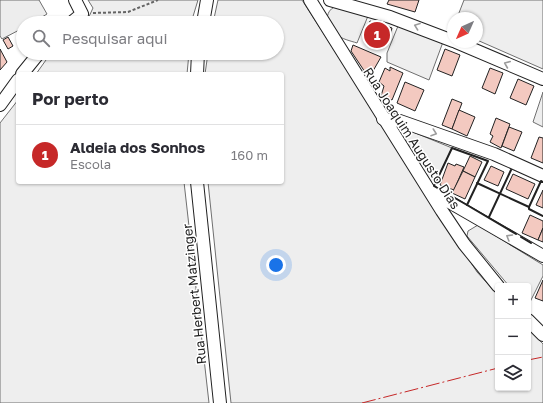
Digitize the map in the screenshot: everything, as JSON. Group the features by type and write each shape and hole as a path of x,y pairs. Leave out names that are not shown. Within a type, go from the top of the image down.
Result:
{"street":[{"path":"75,0 82,14 80,16"},
{"path":"204,16 207,0"},
{"name":"Rua Joaquim Augusto Dias","path":"310,0 383,119 442,211 456,232 496,283"},
{"path":"330,0 390,17 447,39"},
{"path":"470,48 543,79"},
{"path":"24,72 33,60"},
{"path":"197,72 198,60"},
{"path":"0,105 16,83"},
{"path":"383,119 400,121 494,154 543,176"},
{"name":"Rua Herbert Matzinger","path":"197,184 220,403"},
{"path":"429,190 543,256"},
{"path":"456,232 461,222 468,216 480,220"},
{"path":"531,323 543,334"}],"path":[{"path":"82,14 128,12 158,0"}],"shaded area":[{"path":"0,0 39,0 47,14 44,16 16,16 16,32 2,39 0,36"},
{"path":"88,0 198,0 193,16 89,16 93,8"},
{"path":"218,0 302,0 477,272 495,292 495,391 531,391 531,331 543,344 543,403 231,403 208,184 284,184 284,72 205,72 207,60 284,60 284,16 215,16"},
{"path":"464,0 543,0 543,69 483,43 483,12 459,12"},
{"path":"336,6 368,16 357,43 338,36 330,27 327,19 328,15 329,12"},
{"path":"398,26 443,42 429,80 387,62 387,53"},
{"path":"46,60 188,60 187,72 37,72"},
{"path":"543,92 543,127 533,122"},
{"path":"16,103 16,184 184,184 209,403 0,403 0,123"},
{"path":"413,132 452,148 434,186 404,142 407,136"},
{"path":"478,225 543,265 543,276 531,300 531,283 506,283 467,236 468,231"}],"building":[{"path":"389,0 419,0 415,12 387,4"},
{"path":"370,21 392,28 388,43 365,36"},
{"path":"8,37 13,46 8,49 3,40"},
{"path":"353,45 381,57 369,78 351,51"},
{"path":"0,49 7,62 0,70"},
{"path":"445,49 460,55 452,76 437,70"},
{"path":"390,67 403,73 392,100 381,96 384,86 379,82 385,68 390,71"},
{"path":"490,68 503,73 495,94 482,88"},
{"path":"518,79 534,86 526,105 510,98"},
{"path":"405,82 424,90 415,111 397,103"},
{"path":"452,99 462,103 452,129 442,125"},
{"path":"459,110 475,117 467,136 452,129"},
{"path":"496,118 510,124 501,148 490,142 493,136 490,134"},
{"path":"509,127 522,132 514,151 502,146"},
{"path":"539,137 543,138 543,163 531,158"},
{"path":"470,156 482,162 475,177 463,171"},
{"path":"448,163 455,166 456,164 464,167 454,190 440,185"},
{"path":"491,166 504,172 498,186 484,180"},
{"path":"463,171 475,177 465,199 452,193"},
{"path":"513,174 535,184 528,199 506,189"},
{"path":"543,190 543,208 536,205"},
{"path":"530,215 543,221 543,228 538,240 522,233"},
{"path":"543,228 543,242 538,240"},
{"path":"543,280 543,301 535,298"}],"wall":[{"path":"452,148 488,161 467,205 434,186 452,148"},
{"path":"489,217 511,170"},
{"path":"529,207 541,181 543,182"},
{"path":"477,183 529,207 529,209 543,216"},
{"path":"467,205 516,234"},
{"path":"521,237 531,243"}],"power":[{"path":"531,359 543,357"},
{"path":"362,403 495,369"}],"place":[{"name":"Aldeia dos Sonhos","path":"377,35"}]}
